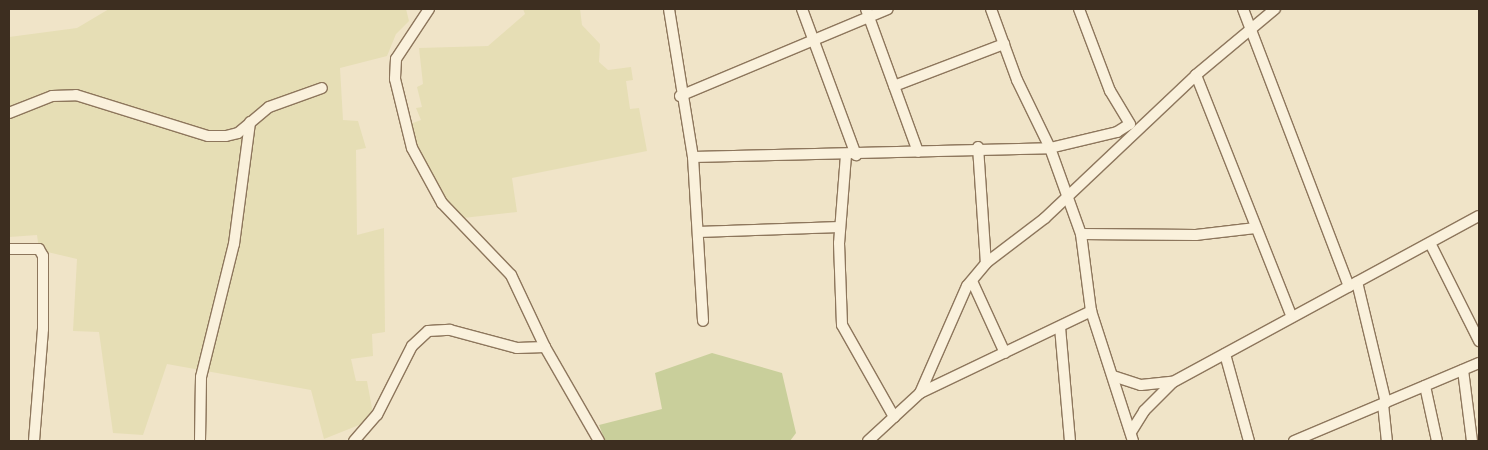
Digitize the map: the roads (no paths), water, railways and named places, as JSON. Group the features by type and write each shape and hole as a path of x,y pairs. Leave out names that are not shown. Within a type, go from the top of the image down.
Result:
{"street":[{"path":"429,9 396,59 395,79 412,148 442,204 511,275 545,347 599,441"},
{"path":"669,9 680,96 693,157 703,321"},
{"path":"802,9 851,155 840,227 842,325 894,417"},
{"path":"680,96 813,39 867,12 888,9"},
{"path":"991,9 1004,44 1050,148 1081,234 1091,311 1132,436"},
{"path":"1079,9 1110,90 1134,128"},
{"path":"1244,9 1353,284 1385,403 1387,441"},
{"path":"920,393 972,280 986,263 1045,218 1134,128 1275,9"},
{"path":"867,12 918,152"},
{"path":"894,86 1004,44"},
{"path":"1196,75 1292,317"},
{"path":"10,109 52,96 76,95 208,136 238,133 270,107 322,88"},
{"path":"200,441 201,377 234,244 250,122"},
{"path":"693,157 851,155 978,148 1050,148 1134,128"},
{"path":"978,148 986,263"},
{"path":"1132,436 1144,411 1173,382 1479,216"},
{"path":"698,232 840,227"},
{"path":"1081,234 1196,235 1256,228"},
{"path":"1430,243 1479,340"},
{"path":"9,249 38,249 43,256 43,328 34,441"},
{"path":"972,280 1005,353"},
{"path":"868,441 920,393 1091,311"},
{"path":"1060,327 1070,441"},
{"path":"354,441 378,415 412,346 428,331 450,330 517,348 545,347"},
{"path":"1225,354 1249,441"},
{"path":"1294,441 1479,363"},
{"path":"1463,370 1472,441"},
{"path":"1113,376 1141,385 1173,382"},
{"path":"1425,386 1437,441"}]}
